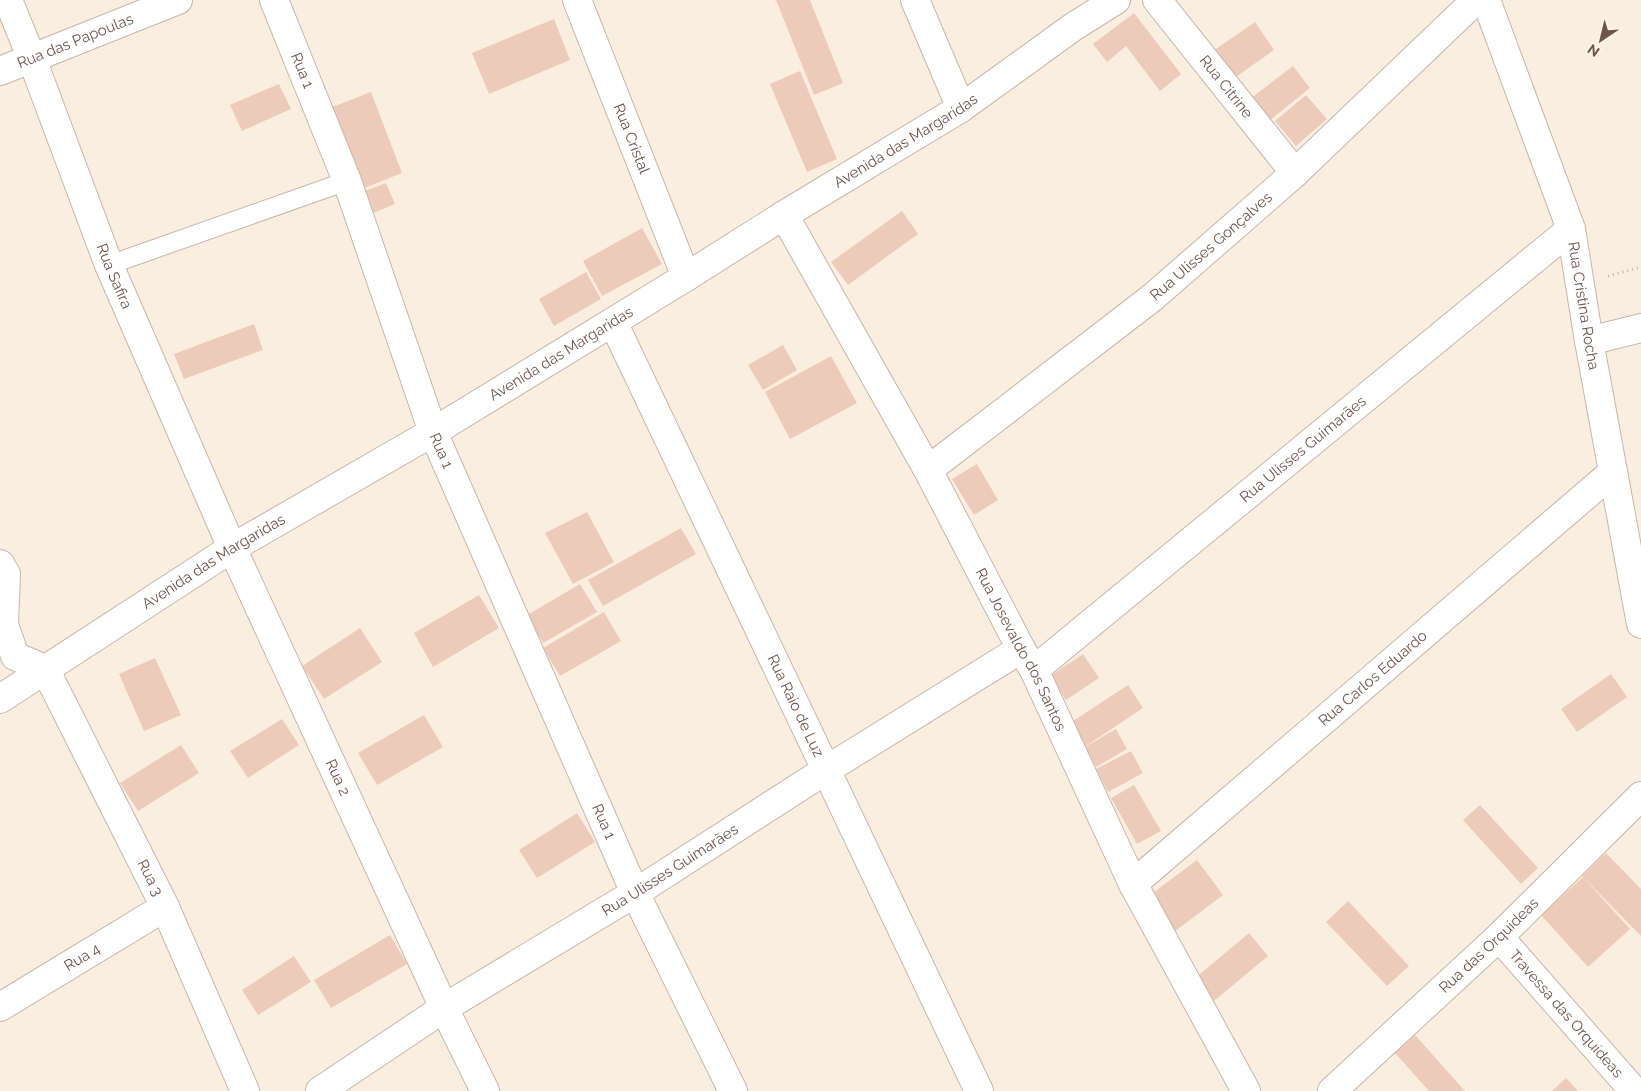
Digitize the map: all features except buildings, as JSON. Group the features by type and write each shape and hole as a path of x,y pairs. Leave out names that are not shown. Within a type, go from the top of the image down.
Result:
{"street":[{"name":"Rua Safira","path":"8,0 32,59 108,265 232,548"},
{"name":"Rua das Papoulas","path":"0,71 178,0"},
{"name":"Rua 1","path":"274,0 347,181 433,432 635,892 733,1091"},
{"name":"Rua Cristal","path":"577,0 686,277"},
{"path":"915,0 961,108"},
{"name":"Avenida das Margaridas","path":"0,699 232,548 433,432 961,108 1073,27 1116,0"},
{"name":"Rua Citrine","path":"1157,0 1294,174"},
{"name":"Rua Ulisses Gonçalves","path":"928,470 1153,296 1294,174 1476,0"},
{"name":"Rua Cristina Rocha","path":"1486,0 1571,229 1589,341 1641,624"},
{"name":"Rua Josevaldo dos Santos","path":"784,215 928,470 1028,660 1132,884 1246,1091"},
{"name":"Rua Ulisses Guimarães","path":"320,1091 444,1008 635,892 826,770 1028,660 1571,229"},
{"name":"Rua Raio de Luz","path":"612,322 979,1091"},
{"path":"1589,341 1641,328"},
{"name":"Rua Carlos Eduardo","path":"1132,884 1613,472"},
{"name":"Rua 2","path":"232,548 484,1091"},
{"path":"0,564 6,574 4,625 15,656 45,669"},
{"name":"Rua 3","path":"45,669 165,907 245,1091"},
{"name":"Rua das Orquídeas","path":"1332,1091 1499,937 1641,796"},
{"name":"Rua 4","path":"0,1007 165,907"},
{"name":"Travessa das Orquídeas","path":"1499,937 1634,1091"}],"lane":[{"path":"108,265 347,181"}],"path":[{"path":"1580,284 1641,267"}]}
